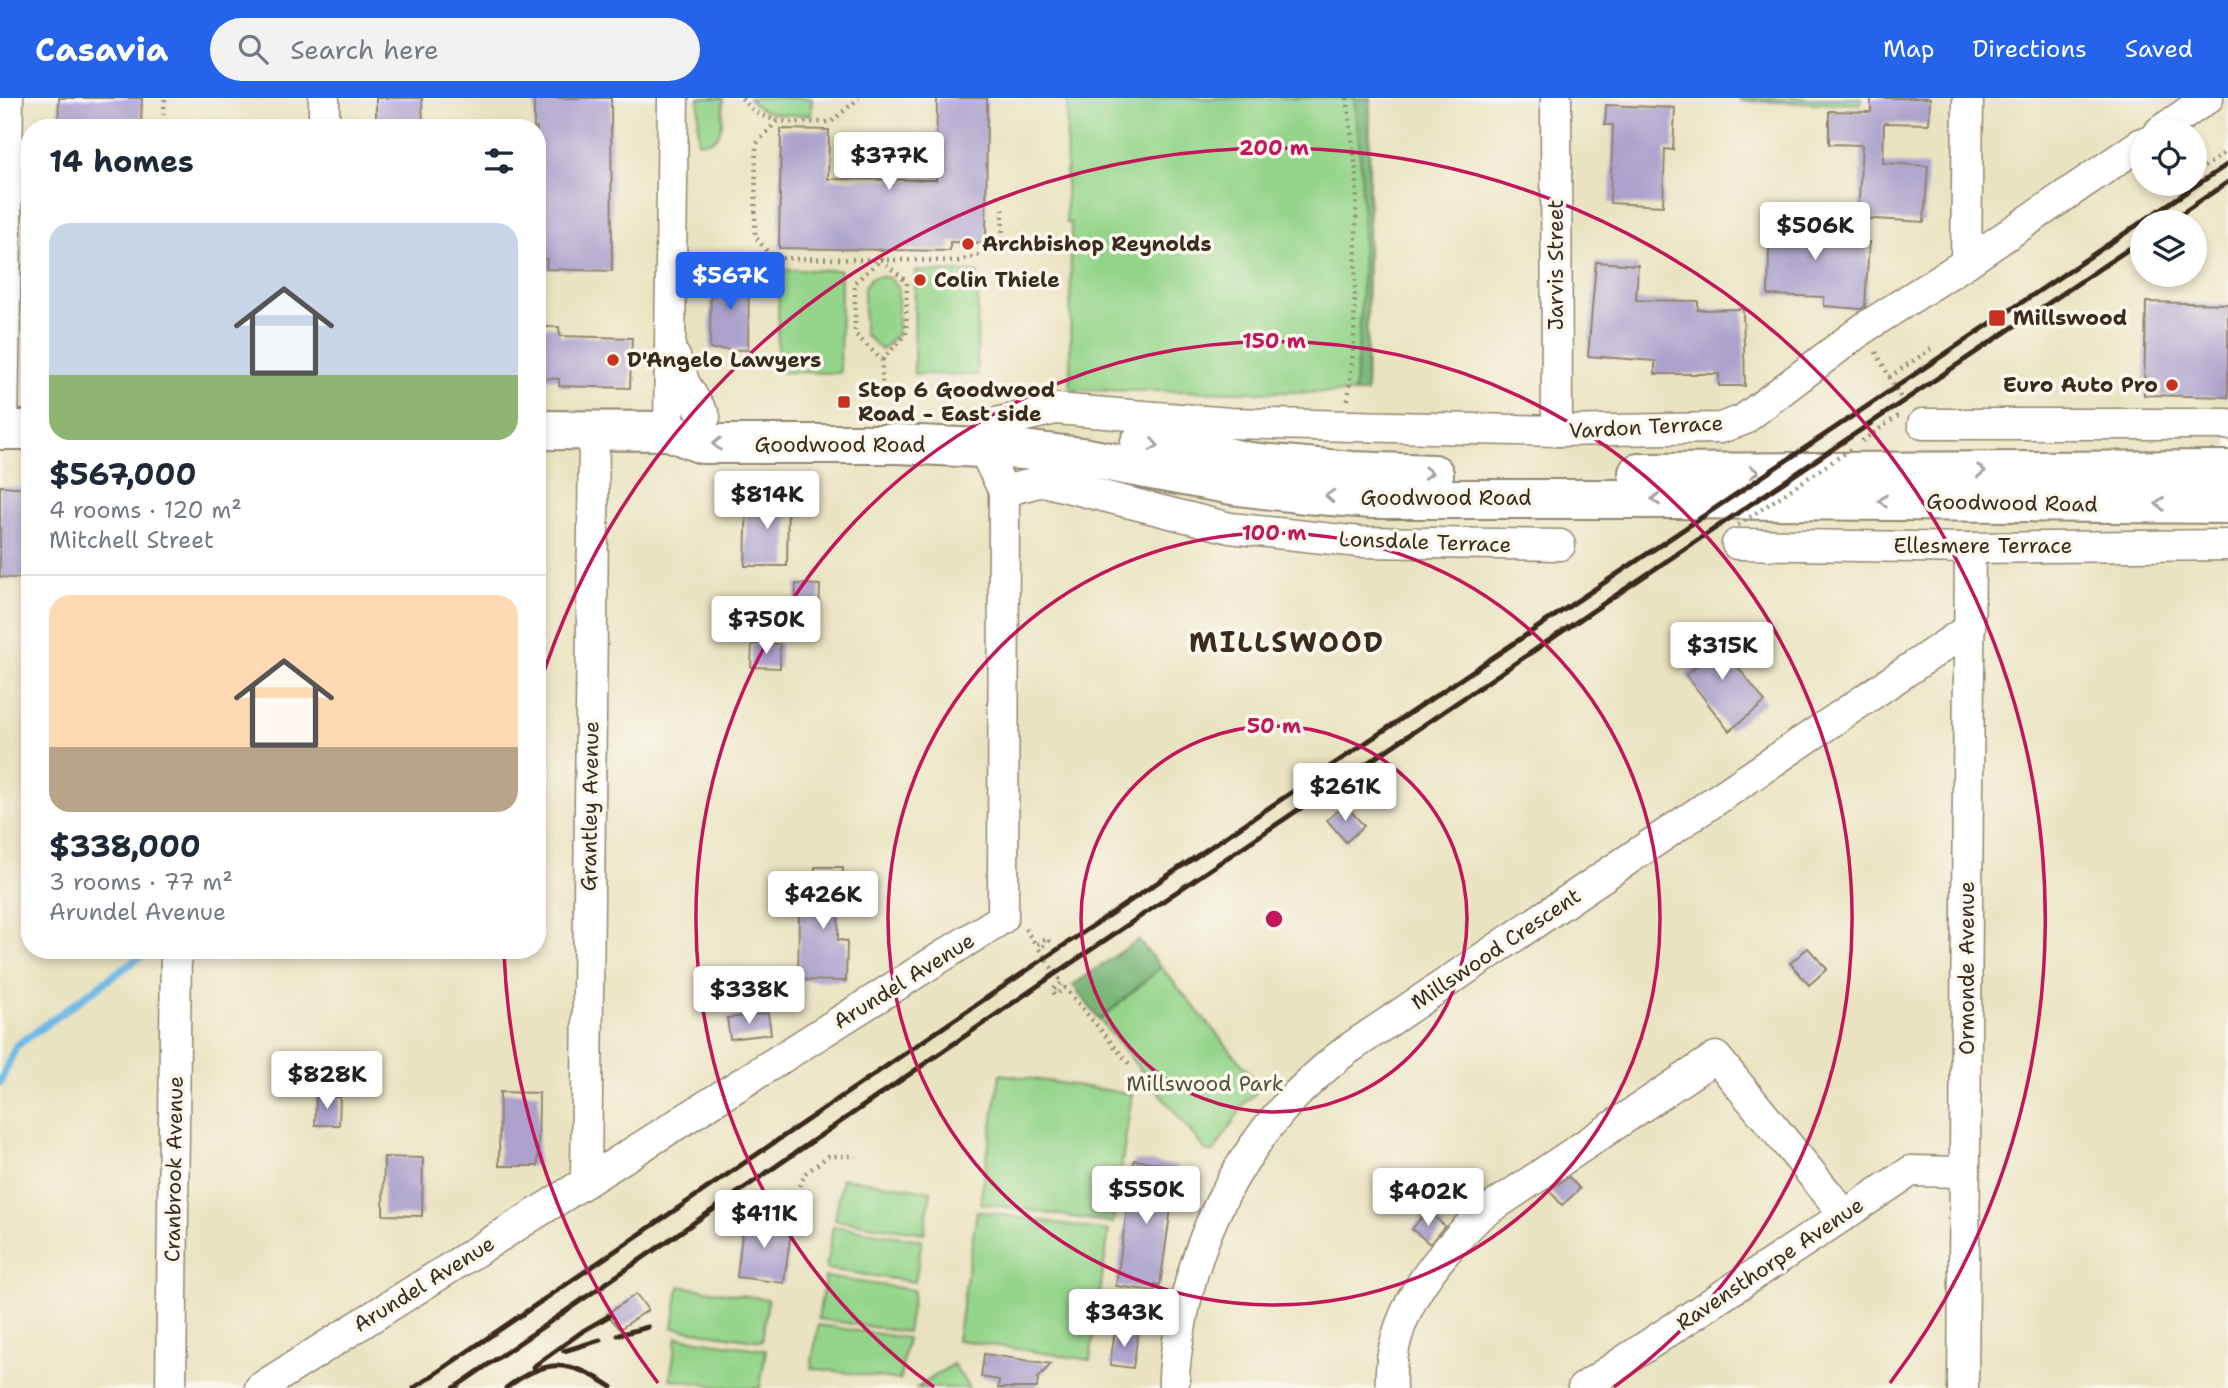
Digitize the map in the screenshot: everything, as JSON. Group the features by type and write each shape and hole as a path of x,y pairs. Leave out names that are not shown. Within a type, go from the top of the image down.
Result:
{"main road":[{"name":"Goodwood Road","path":"546,430 669,431 705,417 915,420 1082,457 1238,486 1372,499 2228,504"},
{"name":"Goodwood Road","path":"669,431 702,444 884,444 1062,429 1220,438 1250,462 1442,474 2228,470"}],"street":[{"path":"8,98 11,430"},
{"path":"324,98 324,119"},
{"path":"669,431 673,98"},
{"name":"Jarvis Street","path":"1556,98 1556,431"},
{"path":"1966,263 1968,98"},
{"path":"2177,119 2208,98"},
{"name":"Vardon Terrace","path":"1220,438 1345,426 1556,431 1720,428 1743,420 1864,328 1966,263 2130,151"},
{"path":"670,347 685,384 705,417"},
{"path":"1923,424 2228,424"},
{"name":"Grantley Avenue","path":"586,1182 594,431"},
{"path":"986,436 1004,491 1003,918"},
{"name":"Lonsdale Terrace","path":"1004,491 1043,481 1230,528 1360,542 1560,545"},
{"name":"Ellesmere Terrace","path":"1737,534 1970,548 2228,545"},
{"name":"Ormonde Avenue","path":"1964,1388 1970,548"},
{"name":"Millswood Crescent","path":"1174,1388 1178,1343 1186,1300 1199,1253 1213,1217 1228,1186 1255,1143 1313,1078 1344,1052 1970,628"},
{"name":"Arundel Avenue","path":"260,1388 1003,918"},
{"name":"Cranbrook Avenue","path":"171,1388 176,959"},
{"path":"1391,1388 1399,1327 1411,1297 1460,1235 1479,1216 1716,1057 1845,1214"},
{"name":"Ravensthorpe Avenue","path":"1583,1388 1911,1171 1965,1172"}],"path":[{"path":"163,119 165,98"},
{"path":"742,98 749,109 777,121 831,122 859,98"},
{"path":"1345,426 1354,340 1357,177 1347,98"},
{"path":"772,258 755,236 756,144 777,121"},
{"path":"2207,165 2228,151"},
{"path":"693,267 754,268 772,258 959,261 1002,248 1003,205"},
{"path":"881,250 881,260 907,282 906,334 882,360 882,394"},
{"path":"881,260 855,282 855,334 882,360"},
{"path":"1737,534 1907,410 1864,328"},
{"path":"1889,377 1931,349"},
{"path":"1003,918 1019,920 1036,945 1047,938 1049,941 1039,949 1062,983 1052,990 1055,995 1065,988 1131,1066"},
{"path":"792,1220 796,1193 806,1172 828,1157 856,1156"}],"green space":[{"path":"699,98 723,98 721,129 714,139 707,142 698,142"},
{"path":"749,98 812,98 811,115 769,112 761,109"},
{"path":"1067,98 1370,98 1366,393 1070,390 1071,223 1066,223"},
{"path":"1354,98 1370,98 1366,393 1354,393 1361,311 1363,228 1360,154"},
{"path":"1740,98 1861,98 1861,104 1740,101"},
{"path":"779,270 841,270 840,373 777,372"},
{"path":"915,271 978,272 977,375 914,374"},
{"path":"881,276 891,279 898,287 898,333 882,350 864,331 864,288 871,278"},
{"path":"1138,940 1161,967 1100,1020 1073,985"},
{"name":"Millswood Park","path":"1161,967 1261,1087 1244,1104 1214,1152 1207,1152 1100,1020"},
{"path":"1000,1074 1132,1094 1113,1223 980,1203"},
{"path":"842,1178 931,1191 924,1233 835,1220"},
{"path":"977,1211 1109,1231 1090,1360 957,1340"},
{"path":"833,1226 922,1240 915,1282 826,1269"},
{"path":"825,1277 914,1290 907,1332 818,1319"},
{"path":"679,1286 768,1299 762,1341 673,1328"},
{"path":"818,1325 907,1338 900,1380 811,1368"},
{"path":"677,1337 766,1350 760,1388 729,1388 670,1379"},
{"path":"953,1364 969,1388 917,1388"}],"building":[{"path":"59,98 142,98 141,119 58,119"},
{"path":"376,98 422,98 423,119 376,119"},
{"path":"534,98 611,98 612,271 546,269 546,119 534,119"},
{"path":"937,98 987,98 986,243 950,242 950,251 779,248 781,129 829,130 828,179 936,180"},
{"path":"1871,98 1930,98 1929,124 1884,123 1883,163 1928,166 1924,222 1858,218 1862,145 1829,144 1829,111 1871,112"},
{"path":"1606,105 1675,108 1673,150 1665,149 1663,206 1610,203 1613,125 1605,125"},
{"path":"1770,209 1817,210 1816,239 1869,242 1865,307 1824,306 1824,297 1768,295"},
{"path":"1596,262 1638,265 1636,300 1698,301 1698,310 1743,309 1745,386 1719,386 1719,374 1655,374 1655,361 1588,356"},
{"path":"711,273 749,274 748,350 710,349"},
{"path":"2146,302 2228,304 2228,397 2144,395"},
{"path":"546,327 559,327 560,336 632,338 630,388 559,386 559,379 546,378"},
{"path":"0,486 21,487 21,579 0,577"},
{"path":"747,496 788,497 787,566 745,566"},
{"path":"796,584 820,585 819,614 795,613"},
{"path":"1710,631 1765,702 1729,731 1686,675 1697,666 1684,651"},
{"path":"752,644 780,644 780,668 751,667"},
{"path":"1345,804 1364,826 1346,842 1327,820"},
{"path":"815,867 843,867 843,891 839,891 838,940 847,941 846,981 798,980 799,914 814,915"},
{"path":"1808,948 1827,969 1809,985 1790,963"},
{"path":"768,1013 771,1034 730,1039 727,1018"},
{"path":"500,1092 539,1093 538,1166 499,1166"},
{"path":"316,1096 340,1097 339,1125 315,1125"},
{"path":"384,1157 423,1158 422,1216 383,1215"},
{"path":"1134,1160 1177,1166 1160,1285 1155,1284 1154,1291 1116,1286"},
{"path":"1569,1177 1580,1189 1562,1205 1549,1190"},
{"path":"1427,1211 1445,1226 1430,1244 1412,1229"},
{"path":"744,1217 792,1223 784,1283 737,1277"},
{"path":"636,1294 648,1310 620,1329 607,1314"},
{"path":"1115,1330 1138,1333 1133,1368 1110,1365"},
{"path":"984,1354 1051,1364 1038,1378 1037,1388 998,1388 999,1380 981,1377"}],"waterway":[{"path":"0,1082 16,1046 137,959"}],"railway":[{"path":"414,1388 1045,958 2228,164"},
{"path":"2187,210 2228,182"},
{"path":"454,1388 1055,974 2130,248"},
{"path":"533,1367 609,1316"},
{"path":"618,1335 648,1327"},
{"path":"564,1351 600,1340"},
{"path":"506,1388 534,1371 559,1366 583,1371 612,1387"}],"place":[{"name":"Archbishop Reynolds","path":"968,244"},
{"name":"Colin Thiele","path":"920,280"},
{"name":"Millswood","path":"1997,318"},
{"name":"D'Angelo Lawyers","path":"613,360"},
{"name":"Euro Auto Pro","path":"2172,385"},
{"name":"Stop 6 Goodwood Road - East side","path":"844,402"}],"district":[{"name":"MILLSWOOD","path":"1287,642"}]}
